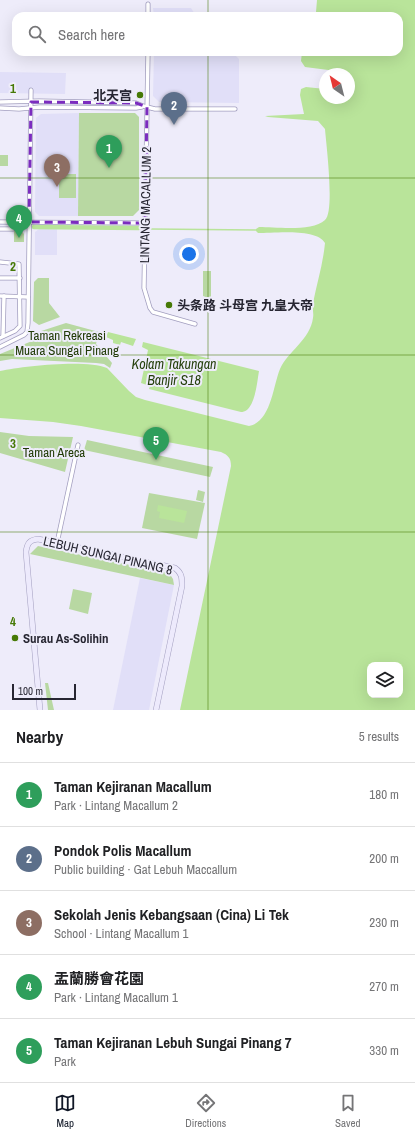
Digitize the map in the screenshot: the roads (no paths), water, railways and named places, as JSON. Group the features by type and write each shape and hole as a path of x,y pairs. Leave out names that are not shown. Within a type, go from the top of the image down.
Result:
{"street":[{"path":"148,4 148,12"},
{"name":"LINTANG MACALLUM 2","path":"148,56 145,107 144,288 150,308 153,312 195,324"},
{"path":"0,346 20,338 27,332 31,90"},
{"path":"0,102 136,103 145,107"},
{"path":"0,108 145,107 235,109"},
{"path":"0,222 145,224"},
{"path":"0,229 13,229"},
{"path":"0,262 18,263 20,265 20,296 20,326 16,331 2,337 2,296 20,296 28,296"},
{"path":"0,278 20,278"},
{"path":"57,543 78,445"},
{"name":"LEBUH SUNGAI PINANG 8","path":"40,710 26,552 29,542 38,539 175,568 180,573 182,580 156,710"}],"water":[{"path":"317,0 415,0 415,710 180,710 231,466 230,459 221,452 81,426 53,422 0,418 0,371 54,364 97,365 107,368 136,397 145,400 249,426 262,418 267,411 280,369 308,333 311,326 313,303 325,243 320,238 305,233 258,233 256,229 259,227 284,228 319,224 325,220 328,214 330,191 325,129 318,121 265,116 304,114 300,95 301,89 306,87 319,88 319,104 355,104 355,68 319,69 305,67 301,61 302,56 403,56 403,12 316,12"},
{"path":"108,332 136,339 133,346 121,342 120,345 113,343 113,340 106,337"},
{"name":"Kolam Takungan Banjir S18","path":"143,342 259,371 252,402 246,411 241,412 149,389 150,386 141,383 148,350 142,347"},
{"path":"158,505 187,511 184,523 159,518 160,512 157,511"}],"waterway":[{"path":"34,227 139,228"},
{"path":"150,229 256,230"}],"place":[{"name":"北天宫","path":"140,95"},
{"name":"Pondok Polis Macallum","path":"174,125"},
{"name":"Taman Kejiranan Macallum","path":"109,168"},
{"name":"Sekolah Jenis Kebangsaan (Cina) Li Tek","path":"57,187"},
{"name":"盂蘭勝會花園","path":"19,238"},
{"name":"头条路 斗母宫 九皇大帝","path":"169,305"},
{"name":"Taman Kejiranan Lebuh Sungai Pinang 7","path":"156,460"},
{"name":"Surau As-Solihin","path":"15,638"}],"park label":[{"name":"Taman Rekreasi Muara Sungai Pinang","path":"67,342"},
{"name":"Taman Areca","path":"54,452"}]}
